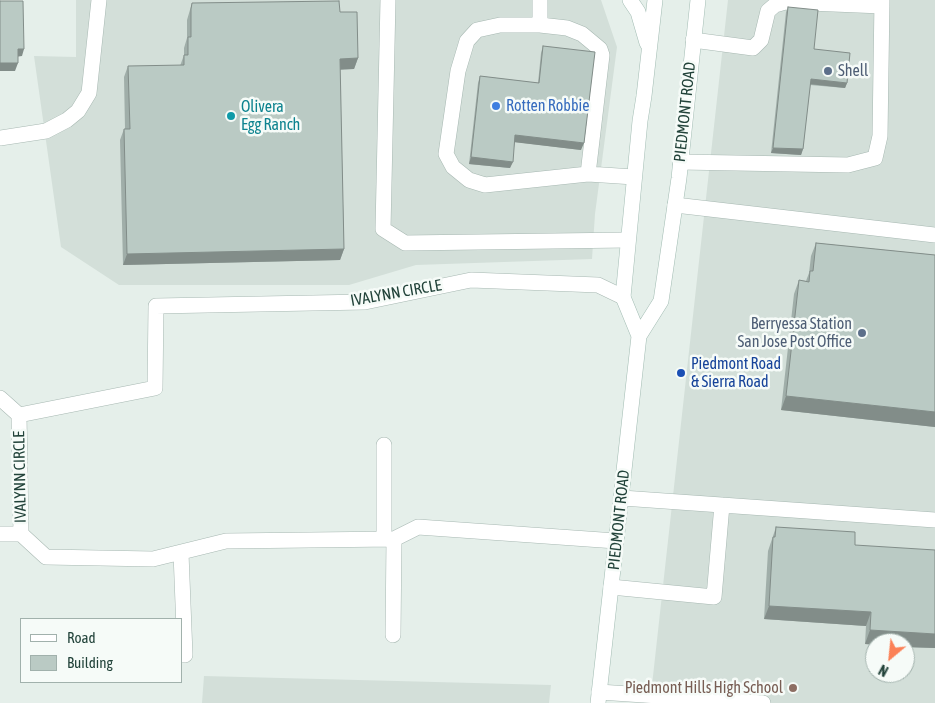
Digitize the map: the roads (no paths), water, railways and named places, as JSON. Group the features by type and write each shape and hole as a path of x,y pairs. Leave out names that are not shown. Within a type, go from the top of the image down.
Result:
{"main road":[{"path":"0,138 46,131 67,120 78,111 89,93 99,0"},
{"path":"388,0 383,229 405,243 628,240"},
{"path":"540,0 540,25"},
{"path":"630,0 638,12 649,49"},
{"name":"PIEDMONT ROAD","path":"639,336 623,297 634,177 655,0"},
{"name":"PIEDMONT ROAD","path":"599,698 639,336 661,301 675,205 698,0"},
{"path":"680,162 848,164 874,158 880,136 882,3 785,2 775,5 768,12 762,40 753,48 693,40"},
{"path":"588,174 602,55 600,49 582,34 567,28 540,25 500,26 477,30 467,41 458,72 446,154 453,167 469,180 484,185 588,174 634,177"},
{"path":"675,205 935,235"},
{"name":"IVALYNN CIRCLE","path":"616,541 418,527 389,539 226,541 153,559 46,557 21,534 19,415 154,388 156,306 365,302 471,280 598,285 623,297"},
{"path":"0,398 19,415"},
{"path":"384,445 393,635"},
{"path":"622,498 935,520"},
{"path":"611,587 714,597 722,505"},
{"path":"0,534 21,534"},
{"path":"181,553 185,655"},
{"path":"599,698 763,703"}],"place":[{"name":"Shell","path":"828,71"},
{"name":"Rotten Robbie","path":"496,106"},
{"name":"Olivera Egg Ranch","path":"231,116"},
{"name":"Berryessa Station San Jose Post Office","path":"862,333"},
{"name":"Piedmont Road & Sierra Road","path":"681,373"},
{"name":"Piedmont Hills High School","path":"793,688"}]}
